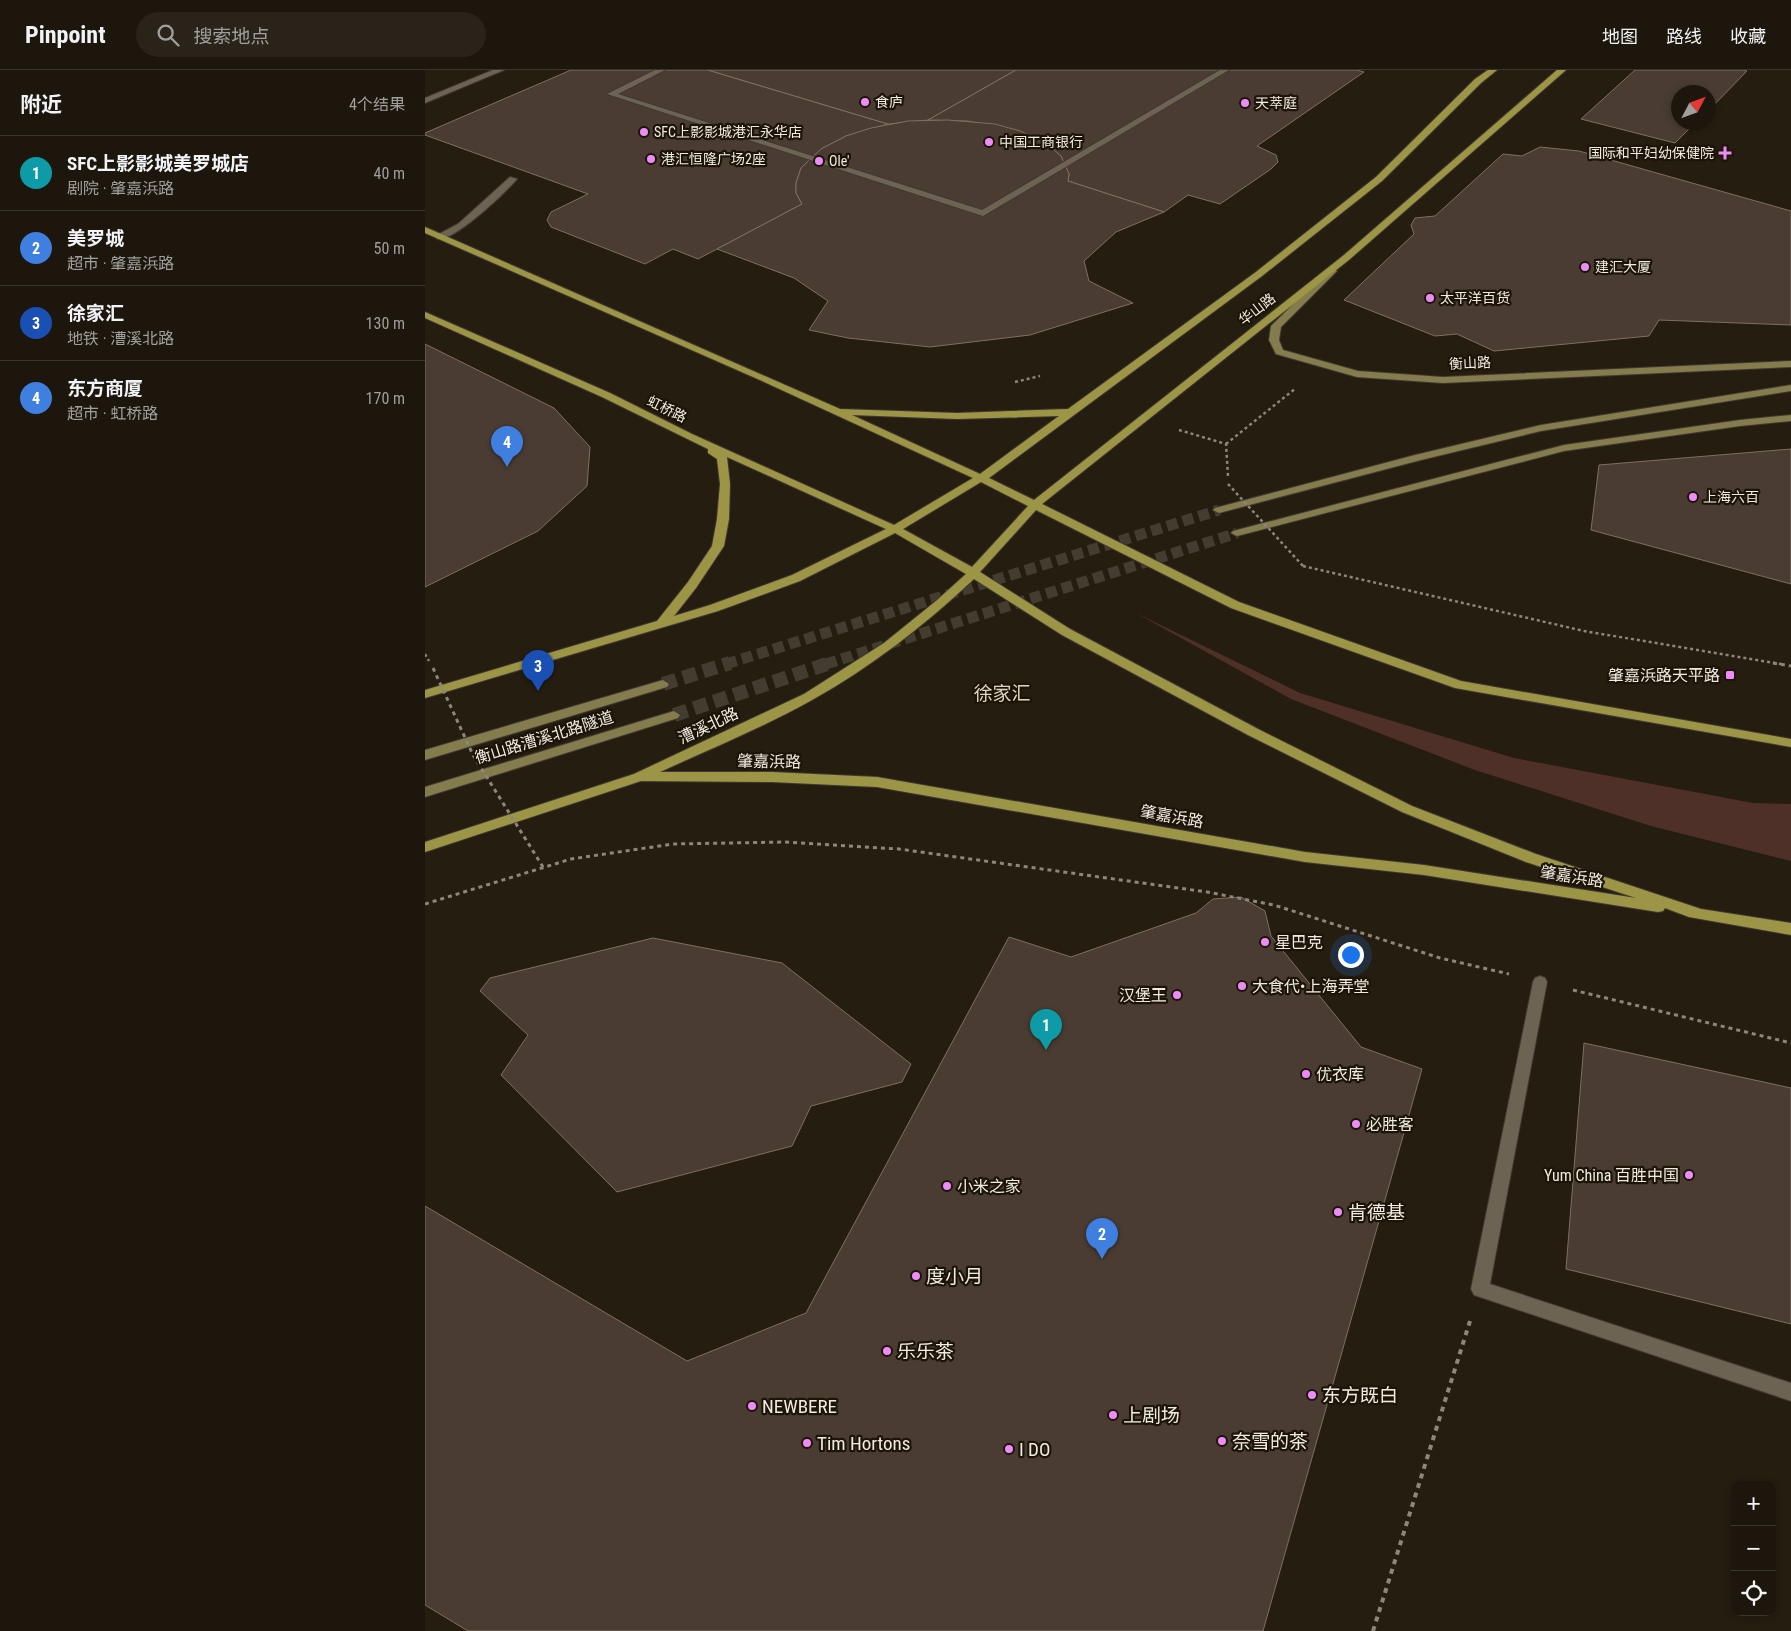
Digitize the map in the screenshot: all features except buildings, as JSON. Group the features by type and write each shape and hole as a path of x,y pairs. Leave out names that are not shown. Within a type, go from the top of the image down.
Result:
{"main road":[{"name":"华山路","path":"895,529 981,478 1259,274 1379,179 1478,81 1493,70"},
{"name":"华山路","path":"973,573 1034,505 1347,257 1562,70"},
{"path":"425,230 833,410 981,478 1235,605 1459,685 1791,743"},
{"name":"衡山路","path":"1347,257 1276,326 1274,340 1279,352 1357,374 1443,380 1791,364"},
{"name":"虹桥路","path":"425,315 606,396 687,436 895,529"},
{"path":"1219,510 1419,457 1541,428 1791,388"},
{"path":"833,410 889,415 958,417 1071,412"},
{"path":"1237,533 1564,448 1740,422 1791,418"},
{"path":"662,623 692,585 717,546 723,519 725,484 722,458 687,436"},
{"path":"425,694 714,608 796,578 895,529"},
{"name":"肇嘉浜路","path":"895,529 973,573 1066,632 1253,732 1407,809 1531,858 1698,914"},
{"name":"漕溪北路","path":"425,847 639,777 808,697 888,646 940,604 973,573"},
{"name":"衡山路漕溪北路隧道","path":"425,755 663,684"},
{"name":"衡山路漕溪北路隧道","path":"425,792 674,715"},
{"name":"肇嘉浜路","path":"639,777 772,777 877,782 1305,856 1424,870 1791,929"}],"street":[{"path":"425,101 500,70"},
{"path":"661,70 611,94 983,213 1225,70"},
{"path":"441,237 461,226 513,179"},
{"path":"1540,982 1480,1290 1791,1392"}],"path":[{"path":"1226,444 1325,365"},
{"path":"1142,418 1226,444"},
{"path":"1226,444 1228,484 1303,566 1584,631 1791,666"},
{"path":"433,668 473,755 543,867"},
{"path":"425,904 571,859 673,844 785,842 899,849 1207,892 1274,905 1440,958 1791,1043"},
{"path":"1373,1631 1480,1290"}],"shaded area":[{"path":"1136,613 1300,693 1514,758 1753,803 1791,804 1791,861 1651,826 1475,770 1291,699"}],"tunnel":[{"path":"726,664 1219,510"},
{"path":"826,664 1237,533"},
{"path":"663,684 730,663"},
{"path":"674,715 830,663"}],"place":[{"name":"食庐","path":"865,102"},
{"name":"天萃庭","path":"1245,103"},
{"name":"SFC上影影城港汇永华店","path":"644,132"},
{"name":"中国工商银行","path":"989,142"},
{"name":"国际和平妇幼保健院","path":"1725,153"},
{"name":"港汇恒隆广场2座","path":"651,159"},
{"name":"Ole'","path":"819,161"},
{"name":"建汇大厦","path":"1585,267"},
{"name":"太平洋百货","path":"1430,298"},
{"name":"东方商厦","path":"507,467"},
{"name":"上海六百","path":"1693,497"},
{"name":"肇嘉浜路天平路","path":"1730,675"},
{"name":"徐家汇","path":"538,691"},
{"name":"星巴克","path":"1265,942"},
{"name":"大食代•上海弄堂","path":"1242,986"},
{"name":"汉堡王","path":"1177,995"},
{"name":"SFC上影影城美罗城店","path":"1046,1050"},
{"name":"优衣库","path":"1306,1074"},
{"name":"必胜客","path":"1356,1124"},
{"name":"Yum China 百胜中国","path":"1689,1175"},
{"name":"小米之家","path":"947,1186"},
{"name":"肯德基","path":"1338,1212"},
{"name":"美罗城","path":"1102,1259"},
{"name":"度小月","path":"916,1276"},
{"name":"乐乐茶","path":"887,1351"},
{"name":"东方既白","path":"1312,1395"},
{"name":"NEWBERE","path":"752,1406"},
{"name":"上剧场","path":"1113,1415"},
{"name":"奈雪的茶","path":"1222,1441"},
{"name":"Tim Hortons","path":"807,1443"},
{"name":"I DO","path":"1009,1449"}],"district":[{"name":"徐家汇","path":"1002,693"}]}
